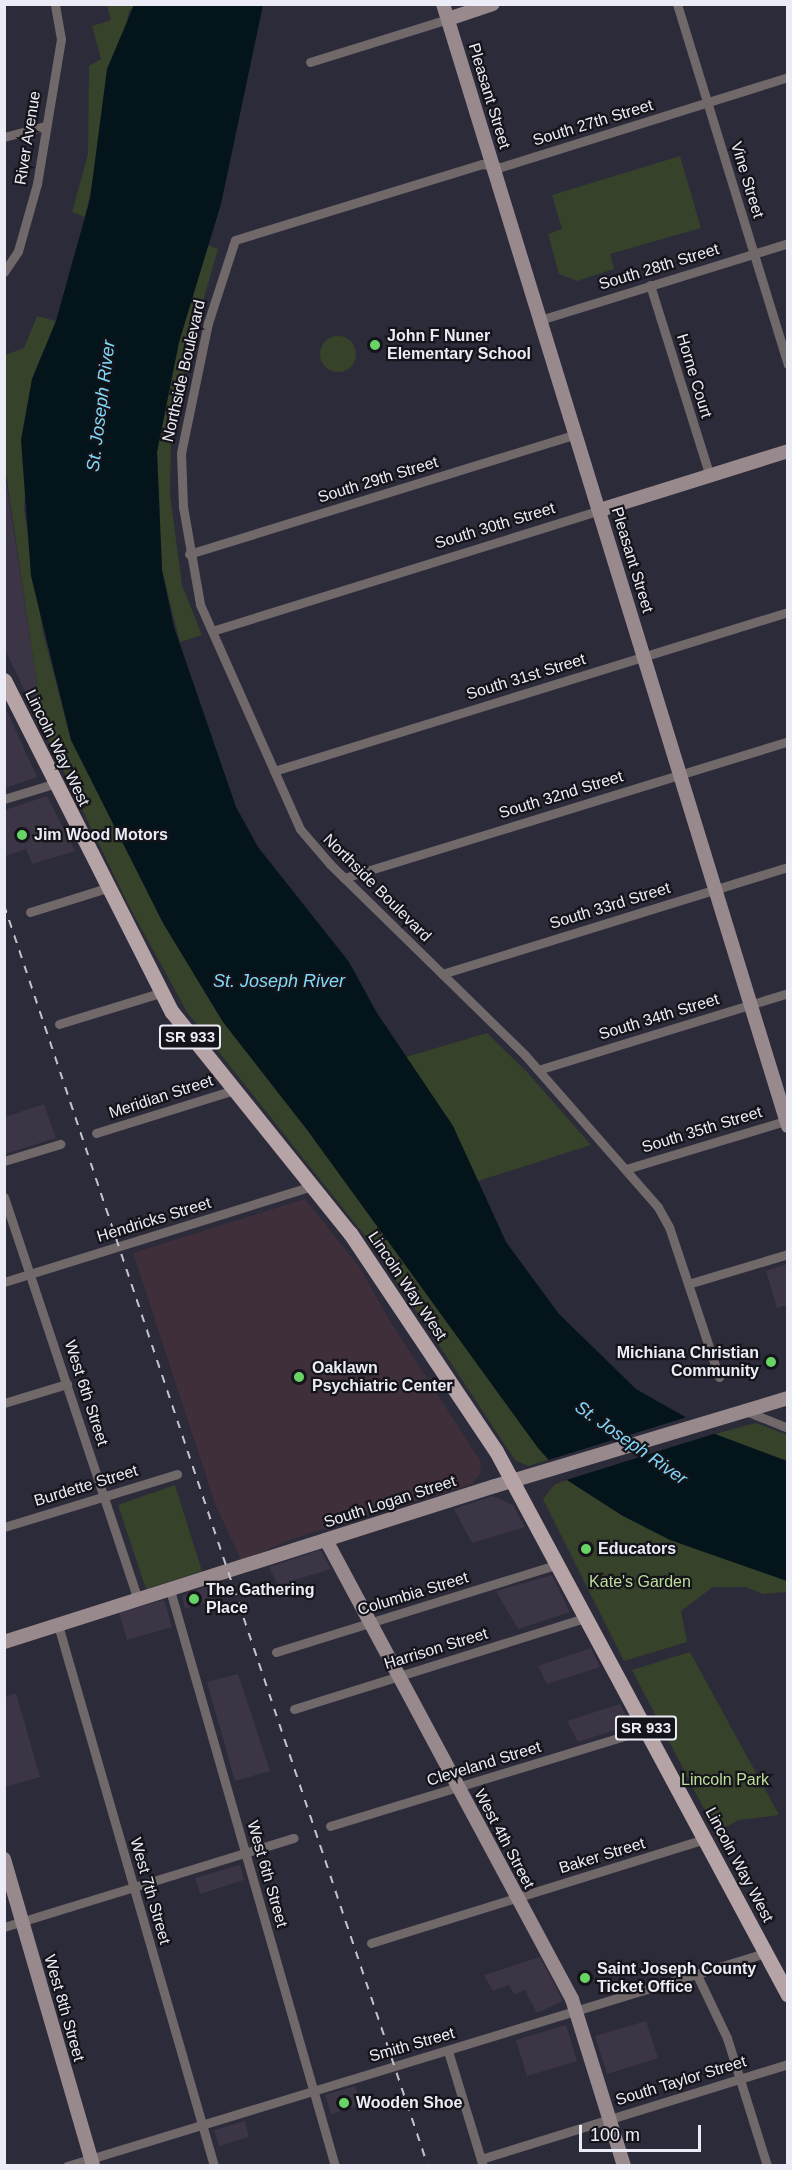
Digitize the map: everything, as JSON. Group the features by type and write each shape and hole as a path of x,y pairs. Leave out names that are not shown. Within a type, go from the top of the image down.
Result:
{"main road":[{"name":"Lincoln Way West","path":"4,680 53,784 160,993 185,1030 312,1186 378,1273 514,1482 788,1995"}],"street":[{"name":"River Avenue","path":"4,272 18,251 32,202 61,39 55,4"},
{"name":"Pleasant Street","path":"443,4 787,1122"},
{"path":"310,62 494,4"},
{"name":"Vine Street","path":"677,4 788,364"},
{"name":"South 27th Street","path":"235,240 479,165 501,167 788,77"},
{"path":"4,138 45,126"},
{"name":"Northside Boulevard","path":"235,240 208,323 185,427 181,478 189,554 200,604 300,829 344,878 538,1070 626,1170 666,1220 719,1377"},
{"name":"South 28th Street","path":"540,320 788,243"},
{"name":"Horne Court","path":"650,285 710,476"},
{"name":"South 29th Street","path":"189,554 576,434"},
{"name":"South 30th Street","path":"212,631 788,451"},
{"name":"South 31st Street","path":"274,771 788,612"},
{"name":"South 32nd Street","path":"344,878 788,741"},
{"path":"4,799 53,784"},
{"name":"South 33rd Street","path":"442,974 788,867"},
{"path":"30,912 107,888"},
{"path":"59,1024 160,993"},
{"name":"South 34th Street","path":"538,1070 788,993"},
{"name":"Meridian Street","path":"96,1133 234,1090"},
{"name":"South 35th Street","path":"626,1170 787,1122"},
{"path":"4,1161 60,1144"},
{"name":"Hendricks Street","path":"4,1282 312,1186"},
{"name":"West 6th Street","path":"4,1197 138,1600"},
{"path":"688,1284 788,1254"},
{"path":"4,1403 67,1384"},
{"name":"South Logan Street","path":"4,1642 788,1398"},
{"path":"746,1411 788,1428"},
{"name":"Burdette Street","path":"4,1527 177,1474"},
{"name":"West 4th Street","path":"326,1540 576,2012 624,2166"},
{"name":"Columbia Street","path":"276,1653 559,1564"},
{"name":"West 6th Street","path":"170,1590 336,2166"},
{"name":"Harrison Street","path":"294,1708 587,1617"},
{"name":"West 7th Street","path":"58,1625 214,2166"},
{"name":"Cleveland Street","path":"330,1826 647,1729"},
{"path":"4,1927 294,1838"},
{"name":"Baker Street","path":"371,1943 705,1839"},
{"name":"West 8th Street","path":"4,1858 92,2162"},
{"name":"Smith Street","path":"68,2166 92,2162 314,2090 765,1953"},
{"path":"697,1975 728,2038 767,2166"},
{"path":"448,2051 482,2162"},
{"name":"South Taylor Street","path":"482,2162 609,2119 788,2064"}],"shaded area":[{"path":"4,467 39,698 30,702 5,649"},
{"path":"5,707 37,777 4,788"},
{"path":"47,796 75,851 32,864 26,849 5,856 5,810"},
{"path":"44,1104 56,1138 5,1154 5,1117"},
{"name":"Oaklawn Psychiatric Center","path":"305,1199 360,1268 388,1318 481,1462 480,1474 472,1484 295,1538 241,1560 216,1506 133,1253"},
{"path":"787,1264 787,1305 777,1308 766,1271"},
{"path":"493,1496 513,1505 525,1527 472,1543 454,1509"},
{"path":"321,1550 331,1569 294,1580 299,1595 285,1599 269,1567"},
{"path":"552,1575 570,1612 518,1629 496,1591"},
{"path":"209,1585 214,1600 185,1609 182,1596"},
{"path":"164,1600 172,1627 127,1640 119,1613"},
{"path":"591,1648 600,1667 547,1684 538,1666"},
{"path":"238,1674 270,1771 235,1781 207,1682"},
{"path":"16,1693 40,1777 5,1787 5,1697"},
{"path":"620,1704 631,1725 578,1742 567,1721"},
{"path":"240,1865 244,1880 200,1894 195,1878"},
{"path":"540,1957 563,2001 537,2013 525,1990 514,1994 509,1985 493,1991 484,1975"},
{"path":"646,2021 658,2058 607,2074 595,2036"},
{"path":"566,2025 577,2061 527,2076 516,2040"},
{"path":"355,2086 361,2105 331,2114 325,2095"},
{"path":"245,2121 249,2137 219,2146 214,2130"}],"green space":[{"path":"107,5 134,5 129,12 85,217 72,212 88,154 89,66 101,59 92,26 111,20"},
{"path":"680,156 701,228 610,254 614,269 577,281 559,274 548,234 562,229 552,195"},
{"path":"207,245 218,249 190,347 171,444 170,495 182,585 202,635 180,642 162,570 157,452 179,342"},
{"path":"37,316 56,321 32,379 24,510 43,633 71,740 163,923 223,1022 308,1131 548,1460 528,1466 515,1460 377,1251 187,1012 128,904 30,702 39,698 5,467 5,355 24,348"},
{"path":"338,336 351,341 356,354 351,367 338,372 325,367 320,354 325,341"},
{"path":"487,1033 527,1072 591,1145 478,1181 453,1126 406,1057"},
{"path":"756,1423 787,1435 787,1461 715,1434"},
{"name":"Kate's Garden","path":"567,1480 623,1516 787,1581 787,1592 763,1594 746,1587 713,1587 681,1611 687,1642 624,1661 543,1499 554,1485"},
{"path":"175,1485 202,1571 146,1589 118,1505"},
{"name":"Lincoln Park","path":"690,1652 779,1815 739,1820 716,1832 632,1670"}],"water":[{"name":"St. Joseph River","path":"134,5 263,5 221,204 179,342 157,452 162,570 174,627 236,807 258,847 349,962 377,1013 453,1126 506,1242 559,1314 636,1389 715,1434 787,1461 787,1581 670,1540 623,1516 567,1480 538,1448 308,1131 223,1022 163,923 71,740 31,576 21,440 32,379 56,321 90,199 107,69"}],"pier":[{"path":"687,1417 720,1432 563,1481 545,1461"}],"railway":[{"path":"4,905 428,2166"}],"place":[{"name":"John F Nuner Elementary School","path":"375,345"},
{"name":"Jim Wood Motors","path":"22,835"},
{"name":"Michiana Christian Community","path":"771,1362"},
{"name":"Oaklawn Psychiatric Center","path":"299,1377"},
{"name":"Educators","path":"586,1549"},
{"name":"The Gathering Place","path":"194,1599"},
{"name":"Saint Joseph County Ticket Office","path":"585,1978"},
{"name":"Wooden Shoe","path":"344,2103"}]}
